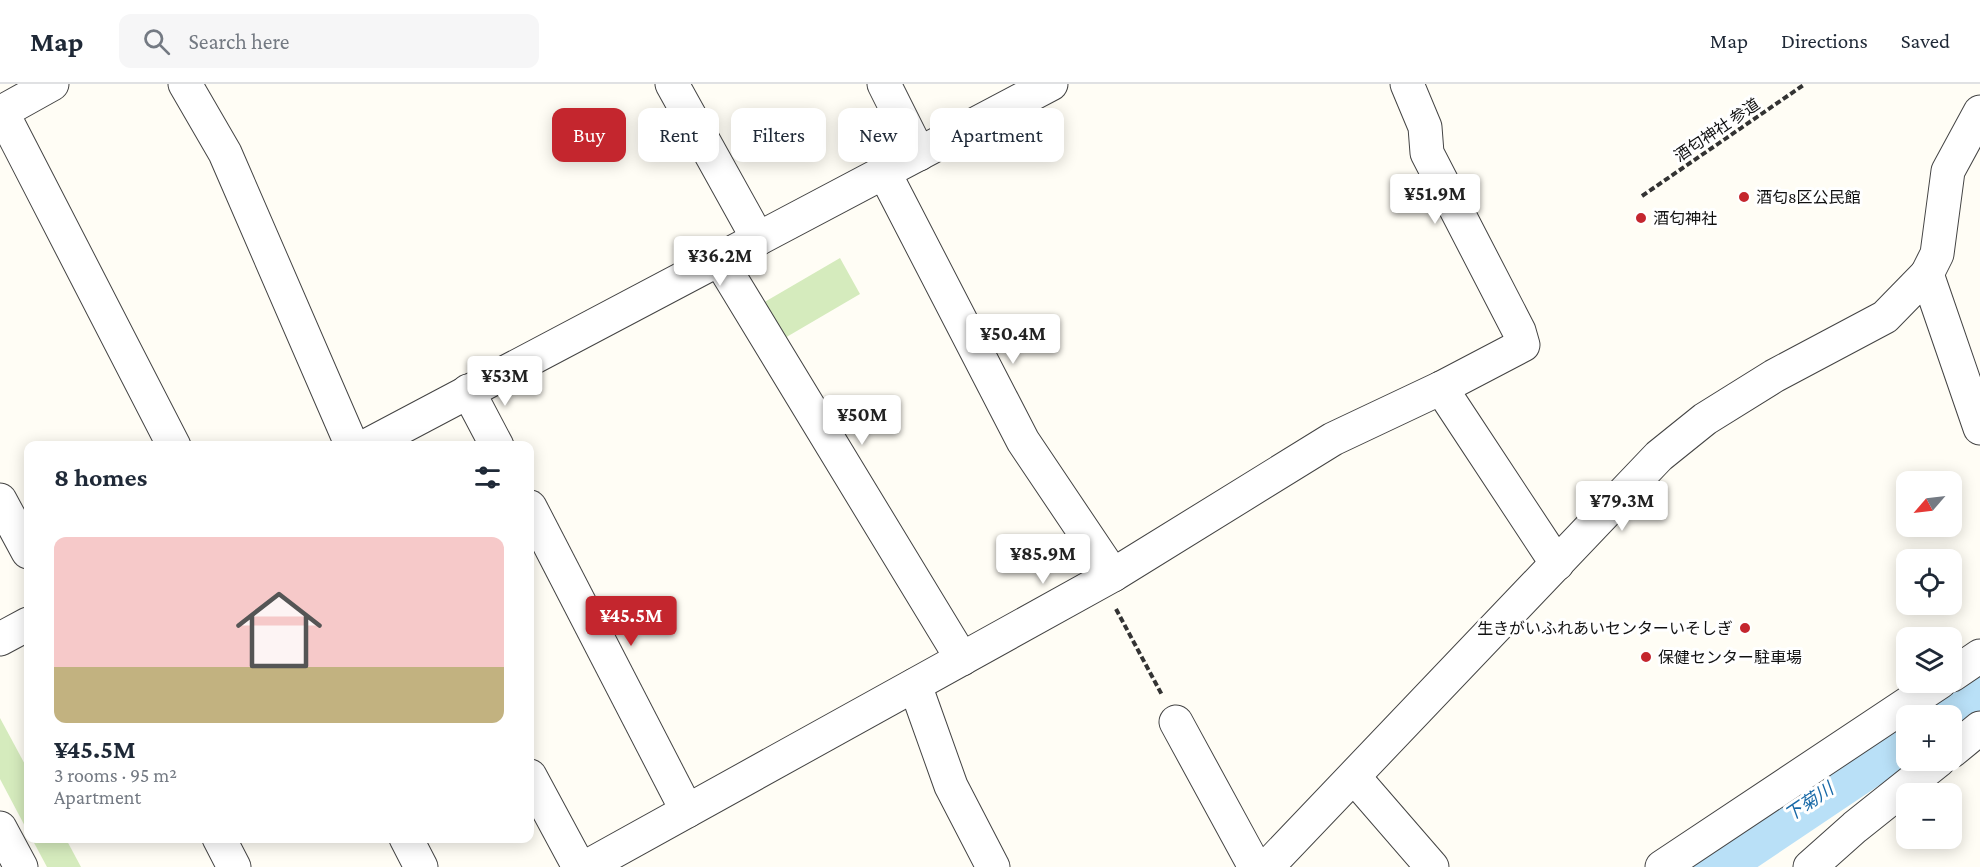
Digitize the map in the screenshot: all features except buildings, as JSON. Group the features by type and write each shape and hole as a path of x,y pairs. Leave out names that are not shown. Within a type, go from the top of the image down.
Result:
{"street":[{"path":"52,84 1,112 171,441"},
{"path":"185,84 225,153 350,441"},
{"path":"672,84 758,238"},
{"path":"884,84 919,154"},
{"path":"375,441 1051,84"},
{"path":"586,867 1107,578 1333,440 1442,388 1523,345 1519,331 1427,153 1425,127 1407,84"},
{"path":"1267,867 1659,456 1705,419 1774,376 1885,317 1927,274 1937,254 1948,171 1980,112"},
{"path":"884,172 1023,441 1107,578"},
{"path":"719,259 962,659"},
{"path":"1927,274 1980,428"},
{"path":"1442,388 1557,564"},
{"path":"468,392 494,441"},
{"path":"0,500 24,545"},
{"path":"534,515 687,811"},
{"path":"0,639 24,626"},
{"path":"1962,668 1980,656"},
{"path":"915,685 951,786 993,867"},
{"path":"1662,867 1923,693"},
{"path":"1176,722 1256,867"},
{"path":"1962,743 1980,728"},
{"path":"1810,867 1855,827 1925,771"},
{"path":"1354,777 1432,867"},
{"path":"534,783 579,867"},
{"path":"0,828 21,867"},
{"path":"222,843 234,867"},
{"path":"409,843 421,867"}],"path":[{"name":"酒匂神社 参道","path":"1642,196 1805,84"},
{"path":"1107,578 1176,722"}],"green space":[{"path":"840,258 860,294 778,342 756,307"},
{"path":"0,718 24,763 24,824 0,779"},
{"path":"34,843 68,843 81,867 47,867"}],"waterway":[{"name":"下菊川","path":"1952,705 1980,685"},
{"name":"下菊川","path":"1711,867 1896,743"}],"place":[{"name":"酒匂8区公民館","path":"1744,197"},
{"name":"酒匂神社","path":"1641,218"},
{"name":"生きがいふれあいセンターいそしぎ","path":"1745,628"},
{"name":"保健センター駐車場","path":"1646,657"}]}
